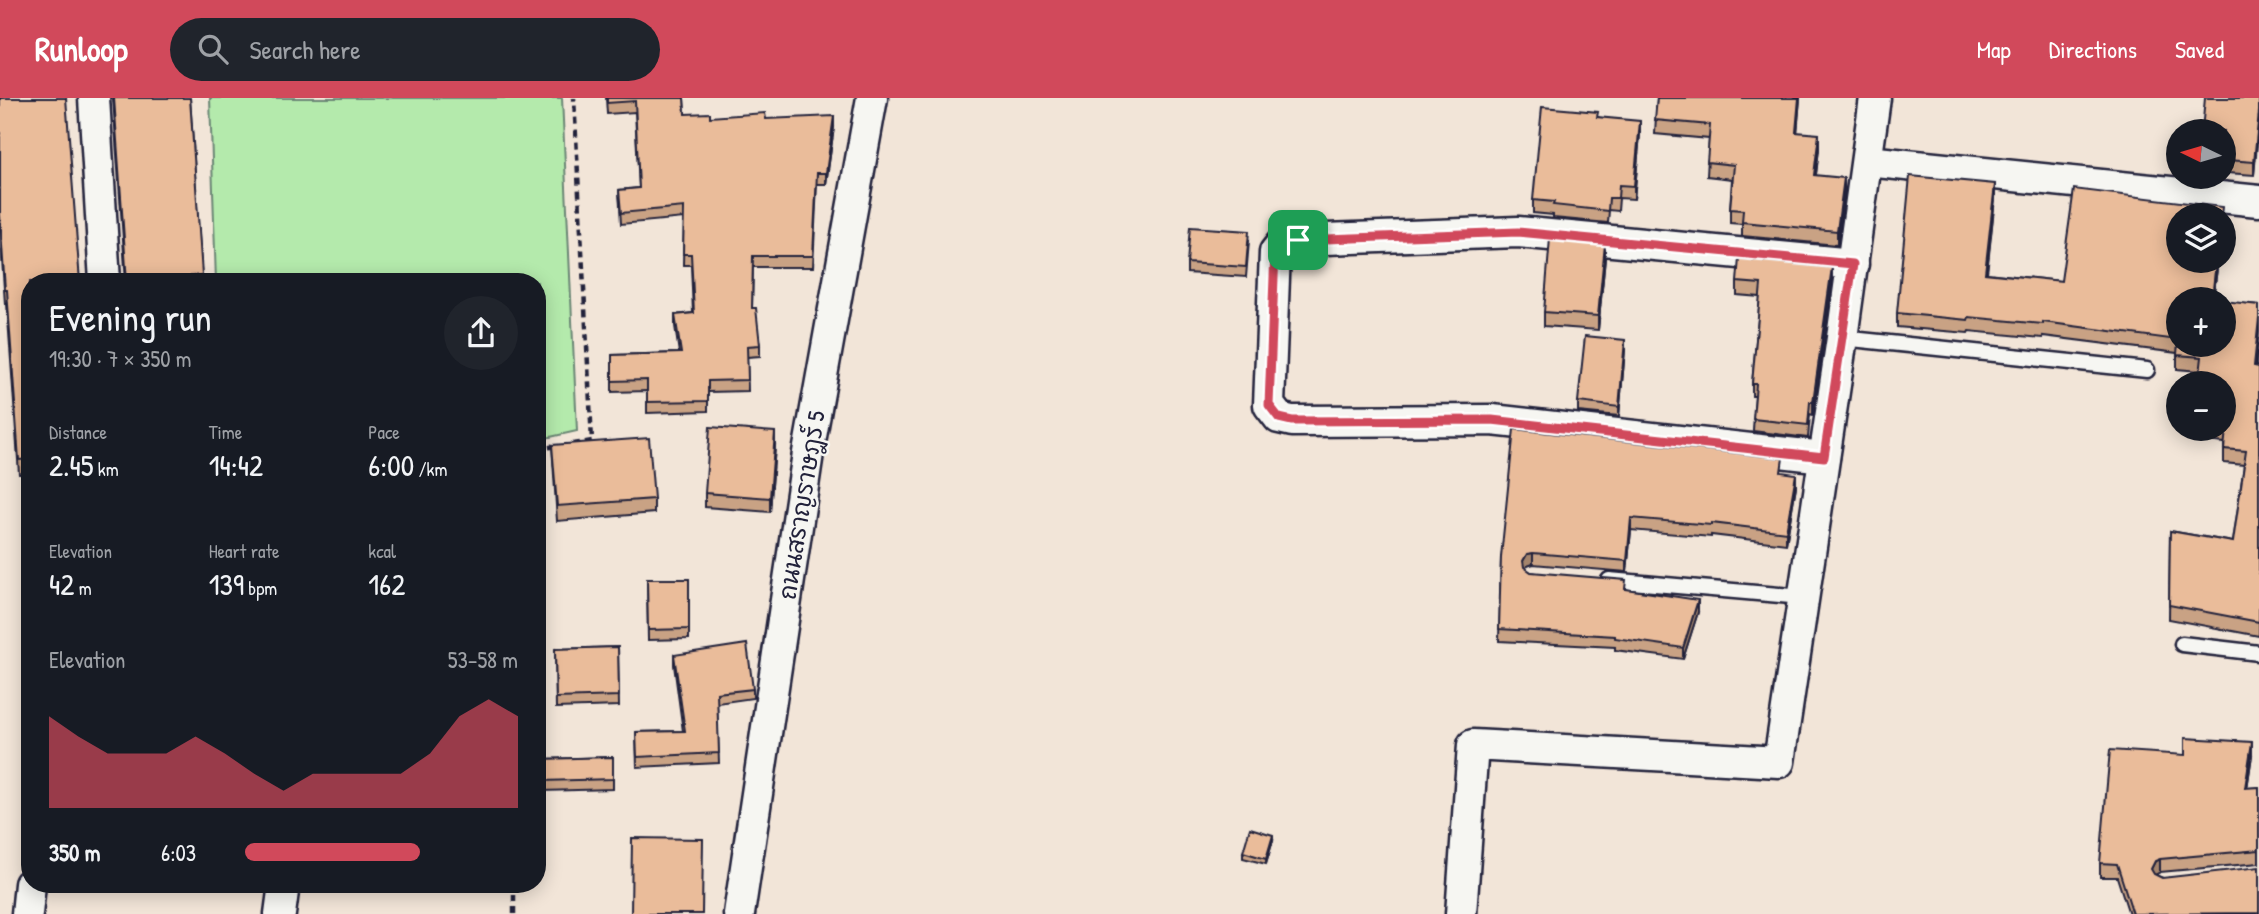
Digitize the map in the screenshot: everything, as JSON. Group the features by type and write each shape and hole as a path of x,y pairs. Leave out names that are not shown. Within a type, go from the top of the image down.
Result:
{"street":[{"path":"94,98 104,273"},
{"name":"ถนนสราญราษฎร์ 5","path":"739,914 808,453 873,98"},
{"path":"1461,914 1473,745 1779,762 1875,98"},
{"path":"1867,161 2259,201"},
{"path":"1824,457 1492,420 1292,421 1279,418 1269,405 1275,252 1283,242 1298,240 1518,232 1853,264"},
{"path":"27,914 29,893"},
{"path":"280,914 283,893"}],"lane":[{"path":"1842,338 2147,370"},
{"path":"1600,579 1803,597"},
{"path":"2182,644 2259,653"}],"path":[{"path":"546,448 592,441 574,98"},
{"path":"514,893 514,914"}],"green space":[{"path":"210,98 562,98 577,431 546,438 546,273 216,273"}],"building":[{"path":"0,98 66,98 79,273 21,273 19,460 7,290 0,215"},
{"path":"114,98 190,98 202,273 126,273"},
{"path":"607,98 684,98 685,114 710,113 710,117 765,113 766,119 834,116 826,173 817,173 813,256 753,256 752,308 756,308 760,345 747,346 748,380 708,381 708,401 647,402 647,380 612,381 612,355 681,353 675,315 694,313 691,254 683,254 684,207 621,213 619,190 639,188 635,101 607,103"},
{"path":"1657,98 1799,98 1796,132 1819,134 1814,175 1844,178 1837,231 1742,222 1743,210 1730,209 1734,165 1707,162 1710,125 1655,120"},
{"path":"2205,98 2259,98 2254,162 2236,161 2236,119 2203,119"},
{"path":"1542,107 1598,112 1597,117 1640,121 1634,186 1619,185 1618,198 1609,198 1608,211 1533,200"},
{"path":"1910,176 1995,184 1985,273 2061,281 2074,189 2189,203 2166,203 2166,273 2215,273 2213,287 2166,287 2166,338 2043,322 1969,317 1968,320 1897,313"},
{"path":"1190,227 1249,231 1246,267 1187,263"},
{"path":"1550,238 1605,244 1598,316 1544,312"},
{"path":"1739,258 1832,267 1808,425 1753,419 1756,384 1752,384 1761,284 1737,282"},
{"path":"2236,302 2259,305 2254,366 2259,367 2259,622 2169,605 2170,531 2233,542 2246,451 2224,449 2225,441 2236,441 2236,371 2200,371 2202,357 2236,357"},
{"path":"1585,336 1625,340 1619,407 1578,402"},
{"path":"710,427 775,432 770,498 705,493"},
{"path":"1514,429 1783,458 1781,472 1796,474 1786,532 1711,523 1631,518 1627,561 1527,554 1523,561 1524,567 1531,572 1626,580 1625,589 1698,600 1683,648 1615,636 1499,629 1501,557"},
{"path":"649,438 654,499 557,506 552,445"},
{"path":"647,579 689,579 689,629 648,630"},
{"path":"747,644 753,689 717,693 719,753 637,757 636,732 685,731 674,655"},
{"path":"618,647 619,696 556,698 555,649"},
{"path":"2185,738 2252,742 2245,788 2259,787 2259,850 2160,859 2155,861 2151,869 2162,878 2259,867 2259,913 2133,914 2117,864 2100,863 2110,750 2185,755"},
{"path":"613,757 613,779 546,781 546,759"},
{"path":"1250,828 1273,835 1266,859 1243,852"},
{"path":"632,838 703,839 702,914 631,914"}],"route":[{"path":"1518,232 1853,264 1824,457 1492,420 1292,421 1279,418 1269,405 1275,252 1283,242 1298,240 1518,232"}]}
